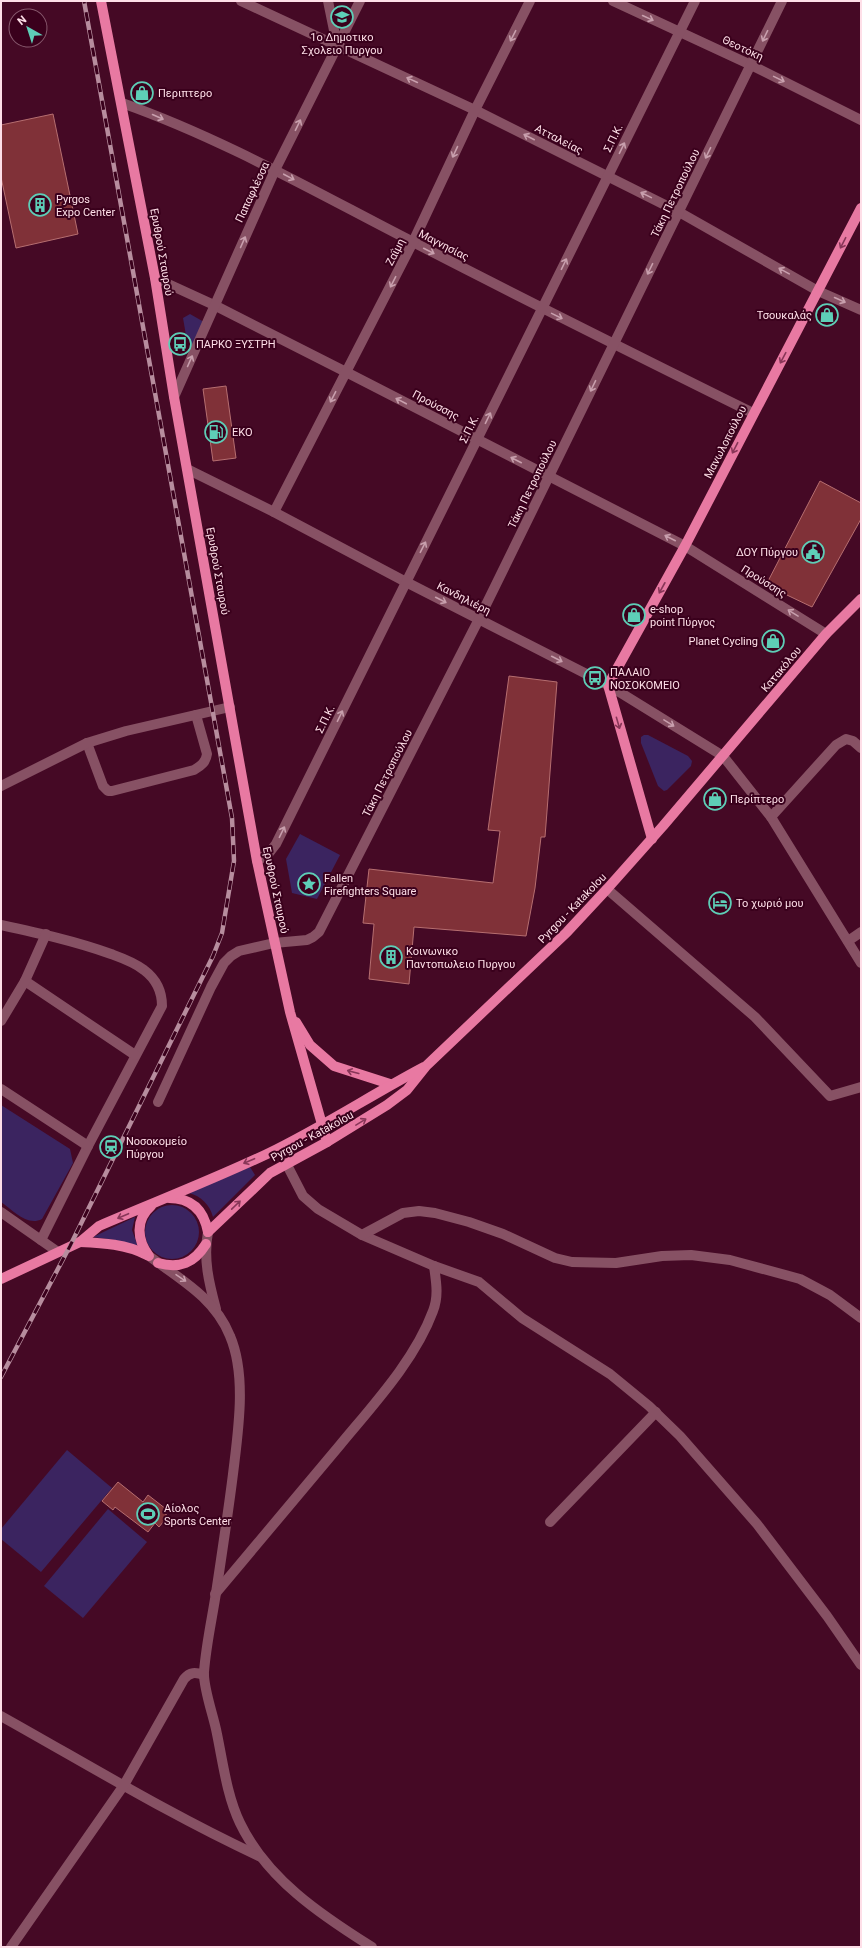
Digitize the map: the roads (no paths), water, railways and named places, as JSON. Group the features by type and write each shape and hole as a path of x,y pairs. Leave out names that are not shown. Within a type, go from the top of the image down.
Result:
{"main road":[{"name":"Ερυθρού Σταυρού","path":"101,1 155,278 174,397 257,861 290,1012 328,1142"},
{"name":"Μανωλοπούλου","path":"608,685 685,546 861,208"},
{"name":"Κατακόλου","path":"723,756 826,634 861,599"},
{"path":"608,685 652,839"},
{"name":"Pyrgou - Katakolou","path":"208,1232 270,1173 286,1163 328,1142 387,1105 407,1090 427,1065 556,942 607,889 723,756"},
{"path":"290,1012 310,1044 334,1066 390,1084"},
{"name":"Pyrgou - Katakolou","path":"1,1279 80,1242 99,1226 266,1154 322,1125 390,1084 427,1065"},
{"name":"Pyrgou - Katakolou","path":"149,1256 141,1242 139,1226 143,1216 150,1207 159,1201 170,1198 181,1199 192,1203 200,1211 206,1221 208,1232"},
{"name":"Pyrgou - Katakolou","path":"80,1242 123,1246 137,1250 149,1256"},
{"path":"158,1263 175,1266 191,1261 200,1254 206,1244"}],"street":[{"name":"Ατταλείας","path":"241,1 475,110 608,176 679,212 818,291 861,310"},
{"path":"328,1 337,45"},
{"name":"Παπαφλέσσα","path":"174,397 275,170 360,1"},
{"name":"Ζαΐμη","path":"274,512 413,242 475,110 530,1"},
{"name":"Θεοτόκη","path":"613,1 751,65 861,120"},
{"name":"Σ.Π.Κ.","path":"257,861 268,853 276,844 695,1"},
{"name":"Τάκη Πετροπούλου","path":"158,1102 192,1026 224,964 231,956 239,951 274,943 307,940 319,932 479,619 782,1"},
{"name":"Μαγνησίας","path":"122,103 150,113 275,170 542,309 753,413"},
{"name":"Προύσσης","path":"155,278 214,305 685,546 826,634"},
{"name":"Κανδηλιέρη","path":"188,470 274,512 406,582 608,685 723,756 771,816 861,963"},
{"path":"1,786 87,743 126,730 230,706"},
{"path":"87,743 103,786 108,791 112,792 194,770 202,764 206,759 207,754 196,714"},
{"path":"771,816 836,745 846,739 853,741 861,748"},
{"path":"607,889 755,1017 830,1096 861,1087"},
{"path":"1,925 46,934 83,944 128,960 144,970 158,985 162,996 162,1006 135,1055 41,1240"},
{"path":"848,941 861,932"},
{"path":"1,1021 25,981 46,934"},
{"path":"25,981 135,1055"},
{"path":"1,1088 88,1146"},
{"path":"286,1163 303,1196 318,1209 362,1235 434,1266 479,1282 522,1318 610,1374 656,1412 685,1441 757,1524 827,1616 861,1665"},
{"path":"362,1235 403,1213 419,1210 469,1222 503,1234 555,1258 572,1262 616,1263 662,1256 691,1255 730,1260 800,1279 830,1295 861,1318"},
{"path":"1,1212 58,1252"},
{"path":"208,1232 206,1244 206,1266 216,1311"},
{"path":"149,1256 186,1281 216,1311 231,1336 236,1355 239,1399 238,1432 226,1526 210,1616 204,1674 227,1781 240,1822 261,1857 295,1894 372,1947"},
{"path":"215,1594 366,1413 411,1354 425,1330 434,1309 437,1291 434,1266"},
{"path":"550,1522 656,1412"},
{"path":"12,1947 124,1785 184,1679 191,1673 196,1672 204,1674"},
{"path":"1,1716 230,1843 261,1857"}],"railway":[{"path":"1,1377 70,1246 213,956 222,933 234,861 232,818 84,1"}],"place":[{"name":"1ο Δημοτικο Σχολειο Πυργου","path":"342,17"},
{"name":"Περιπτερο","path":"142,93"},
{"name":"Pyrgos Expo Center","path":"40,205"},
{"name":"Τσουκαλάς","path":"827,315"},
{"name":"ΠΑΡΚΟ ΞΥΣΤΡΗ","path":"180,344"},
{"name":"EKO","path":"216,432"},
{"name":"ΔΟΥ Πύργου","path":"813,552"},
{"name":"e-shop point Πύργος","path":"634,615"},
{"name":"Planet Cycling","path":"773,641"},
{"name":"ΠΑΛΑΙΟ ΝΟΣΟΚΟΜΕΙΟ","path":"595,678"},
{"name":"Περίπτερο","path":"715,799"},
{"name":"Fallen Firefighters Square","path":"309,884"},
{"name":"Το χωριό μου","path":"720,903"},
{"name":"Κοινωνικο Παντοπωλειο Πυργου","path":"391,957"},
{"name":"Νοσοκομείο Πύργου","path":"111,1147"},
{"name":"Αίολος Sports Center","path":"148,1514"}]}
